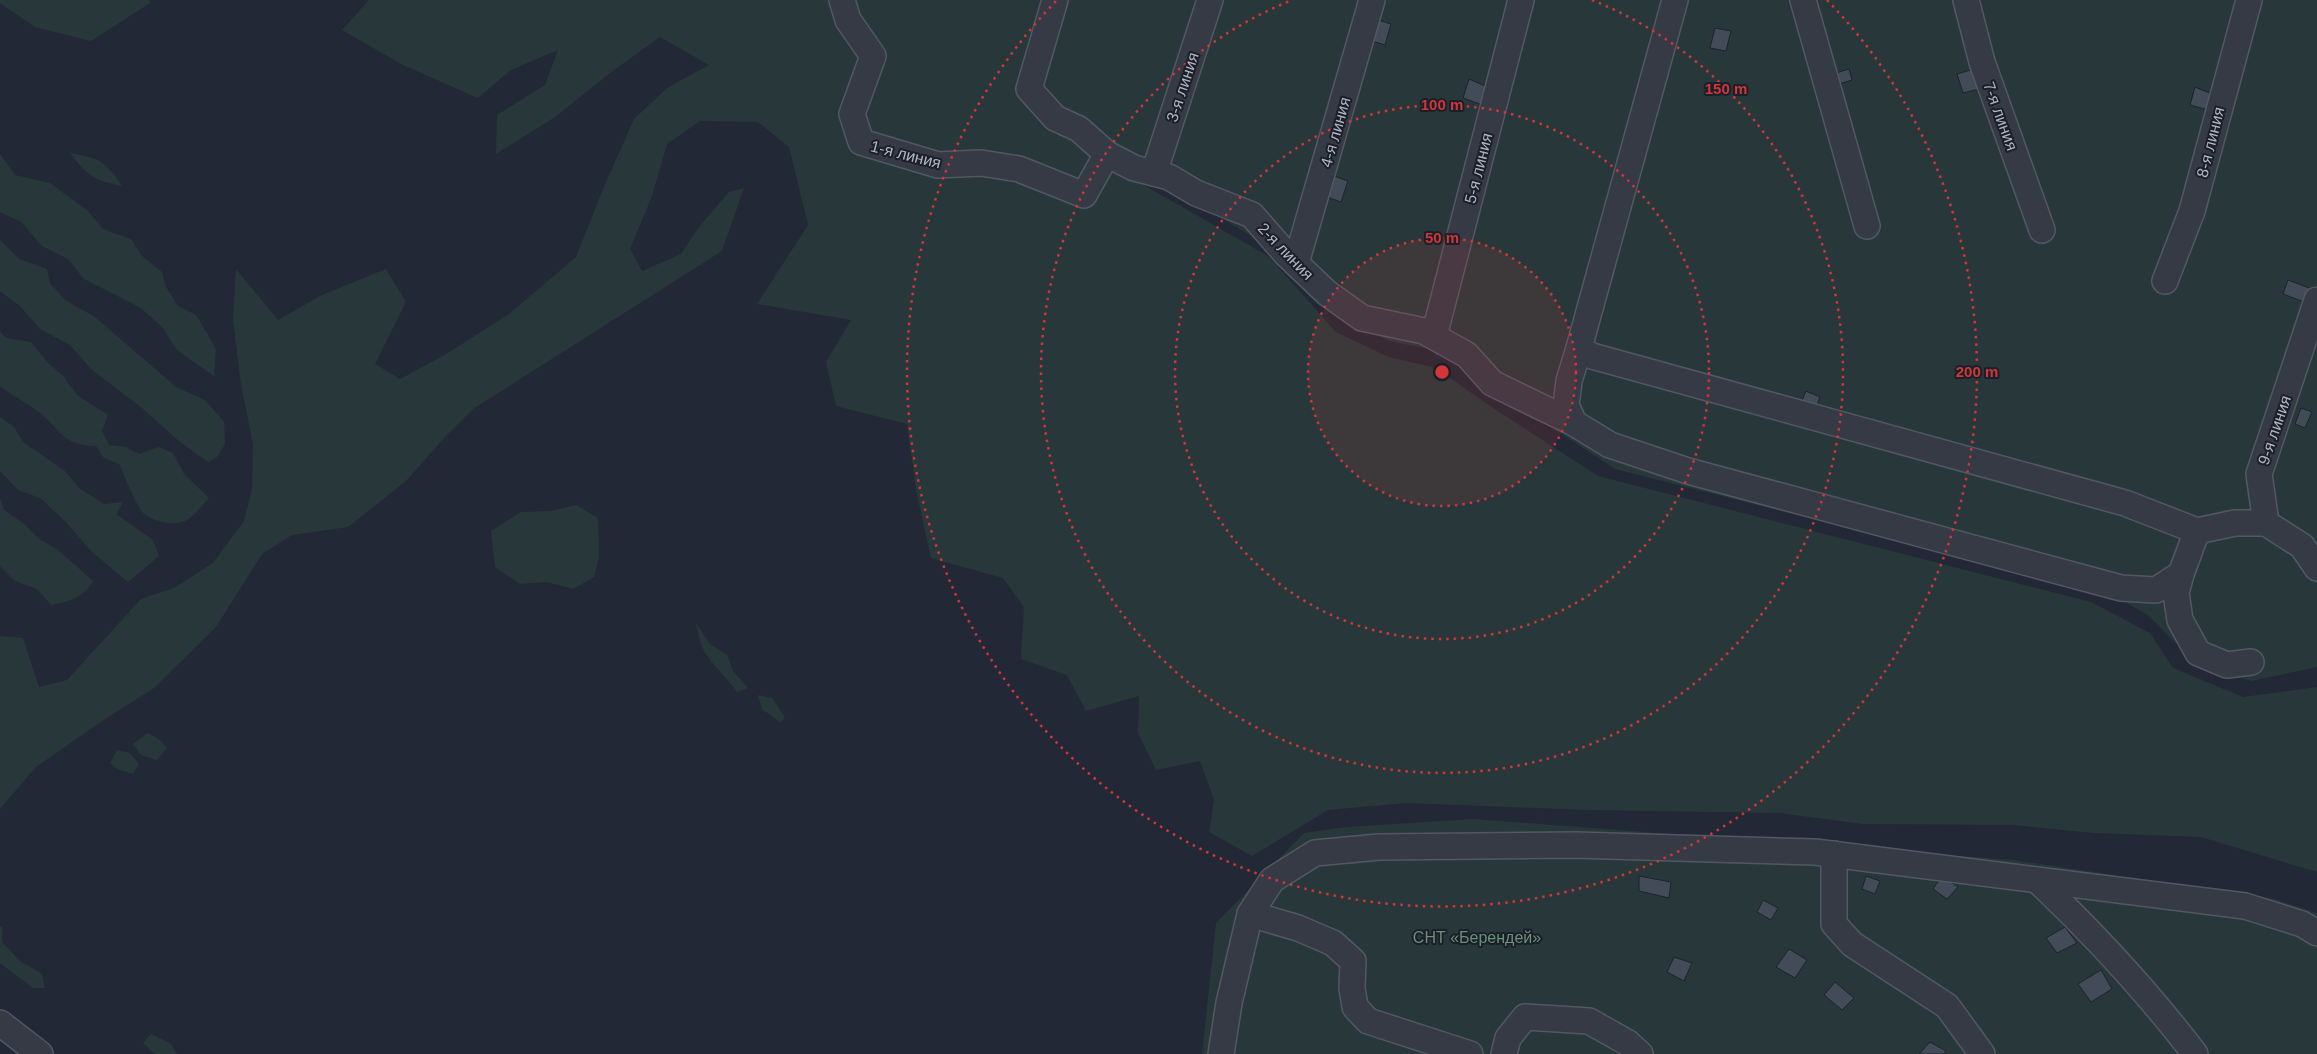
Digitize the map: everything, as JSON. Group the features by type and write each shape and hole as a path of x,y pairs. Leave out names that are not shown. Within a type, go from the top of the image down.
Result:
{"street":[{"name":"1-я линия","path":"842,0 848,20 873,56 852,114 860,142 938,165 981,163 1019,169 1084,195 1107,154"},
{"name":"2-я линия","path":"1055,0 1029,89 1055,118 1079,129 1107,154 1134,168 1169,177 1196,192 1252,215 1296,263 1327,293 1362,318 1424,331 1434,336 1467,355 1492,383 1574,423 1610,445 1688,471 2121,588 2156,590 2180,574"},
{"name":"3-я линия","path":"1154,173 1210,0"},
{"name":"4-я линия","path":"1296,263 1372,0"},
{"name":"5-я линия","path":"1434,336 1521,0"},
{"path":"1574,423 1566,405 1569,381 1675,0"},
{"path":"1803,0 1867,226"},
{"name":"7-я линия","path":"1966,0 1982,62 2042,230"},
{"name":"8-я линия","path":"2165,281 2192,211 2248,0"},
{"name":"9-я линия","path":"2266,523 2259,474 2317,300"},
{"path":"1579,348 1602,358 2125,503 2198,531 2235,523 2266,523 2302,546 2317,568"},
{"path":"2198,531 2180,574 2176,593 2180,620 2198,653 2227,665 2251,662"},
{"path":"1221,1054 1229,1003 1250,914 1272,880 1315,854 1370,848 1575,845 1806,851 2244,906 2302,924 2317,933"},
{"path":"1834,854 1834,924 1852,944 1947,1006 1982,1054"},
{"path":"2038,880 2087,927 2154,1001 2195,1054"},
{"path":"1250,914 1316,935 1333,943 1354,961 1352,988 1354,1007 1368,1021 1470,1054"},
{"path":"1504,1054 1508,1038 1525,1017 1589,1020 1628,1043 1640,1054"},
{"path":"0,1023 40,1054"}],"green space":[{"path":"0,0 149,0 150,3 91,41 35,27 0,3"},
{"path":"369,0 2317,0 2317,667 2251,681 2197,664 2148,615 2113,595 1615,469 1434,350 1389,341 1337,315 1263,243 1211,212 1145,182 1142,184 1268,256 1336,332 1389,357 1436,368 1490,406 1598,476 2091,602 2150,633 2173,668 2243,697 2317,687 2317,872 2201,837 2093,833 2013,825 1863,824 1779,813 1587,810 1406,803 1328,810 1252,856 1209,832 1214,800 1200,761 1156,770 1138,733 1139,696 1086,711 1067,675 1021,659 1024,607 1003,578 931,558 916,490 907,424 836,406 826,362 851,320 757,304 808,225 789,147 758,122 700,121 667,144 652,196 630,249 642,271 681,254 698,228 729,192 744,188 722,251 473,409 406,481 348,527 292,535 262,554 216,627 154,688 102,721 36,767 0,809 0,636 23,638 39,687 67,680 141,599 174,588 213,563 244,521 252,490 253,444 241,385 233,320 236,269 278,320 322,295 386,269 406,302 375,364 400,379 443,356 509,314 576,257 634,119 667,88 709,65 660,37 610,73 555,117 496,154 497,115 545,85 558,50 511,70 478,98 403,65 342,30"},
{"path":"70,153 101,162 111,171 122,186 104,182 92,176"},
{"path":"0,154 15,175 50,183 88,211 103,229 131,239 142,256 162,272 166,287 178,306 196,315 207,333 216,350 214,376 177,350 163,328 141,308 84,279 68,259 42,246 21,222 0,212"},
{"path":"0,240 19,259 47,269 50,283 65,300 95,317 176,387 205,400 224,422 225,444 217,457 208,462 180,442 142,408 92,370 70,345 40,329 20,306 0,291"},
{"path":"0,331 6,338 31,342 47,362 63,376 77,395 108,415 102,431 109,445 126,447 139,454 159,447 173,453 184,474 209,498 193,516 182,522 164,523 143,513 134,498 120,465 103,457 96,446 84,445 67,439 36,410 0,386"},
{"path":"0,417 14,427 23,442 65,471 79,488 104,504 123,502 116,514 153,540 159,556 128,582 91,551 65,521 40,498 18,490 0,471"},
{"path":"0,498 4,510 23,523 39,539 57,549 93,581 81,595 51,605 37,589 15,581 0,566"},
{"path":"576,505 598,518 599,557 594,577 573,589 547,582 520,584 495,567 491,531 521,512 551,511"},
{"path":"696,623 710,644 727,655 733,671 748,688 737,692 714,665 702,647"},
{"path":"758,695 772,698 785,717 781,723 762,709"},
{"path":"148,733 160,740 167,748 157,760 141,755 133,744"},
{"path":"117,750 130,753 139,764 133,774 117,769 110,763"},
{"name":"СНТ «Берендей»","path":"1473,819 2013,860 2274,899 2317,913 2317,1054 1202,1054 1216,923 1304,833 1346,827"},
{"path":"0,926 2,927 2,942 20,961 42,974 45,988 33,988 0,963"},
{"path":"151,1034 171,1044 177,1054 155,1054 143,1043"}],"building":[{"path":"1375,19 1391,24 1385,45 1369,40"},
{"path":"1715,28 1731,31 1726,51 1710,48"},
{"path":"1849,69 1852,80 1836,85 1833,74"},
{"path":"1974,69 1979,89 1963,93 1957,74"},
{"path":"1469,79 1490,88 1485,106 1463,98"},
{"path":"2195,87 2212,94 2208,110 2190,105"},
{"path":"1334,176 1348,181 1341,202 1327,197"},
{"path":"2288,280 2312,289 2307,303 2283,294"},
{"path":"1806,391 1820,397 1816,408 1801,402"},
{"path":"2301,408 2312,412 2305,428 2295,424"},
{"path":"1639,876 1671,882 1669,898 1639,891"},
{"path":"1866,876 1880,881 1875,894 1862,889"},
{"path":"1942,876 1958,887 1947,899 1933,889"},
{"path":"1763,900 1778,908 1771,920 1757,912"},
{"path":"2065,927 2077,943 2057,953 2046,938"},
{"path":"1789,949 1807,960 1795,978 1776,967"},
{"path":"1674,957 1692,963 1684,981 1667,972"},
{"path":"2101,970 2112,989 2091,1002 2078,984"},
{"path":"1835,982 1854,998 1842,1010 1824,995"},
{"path":"1930,1042 1946,1051 1944,1054 1919,1054"}]}
